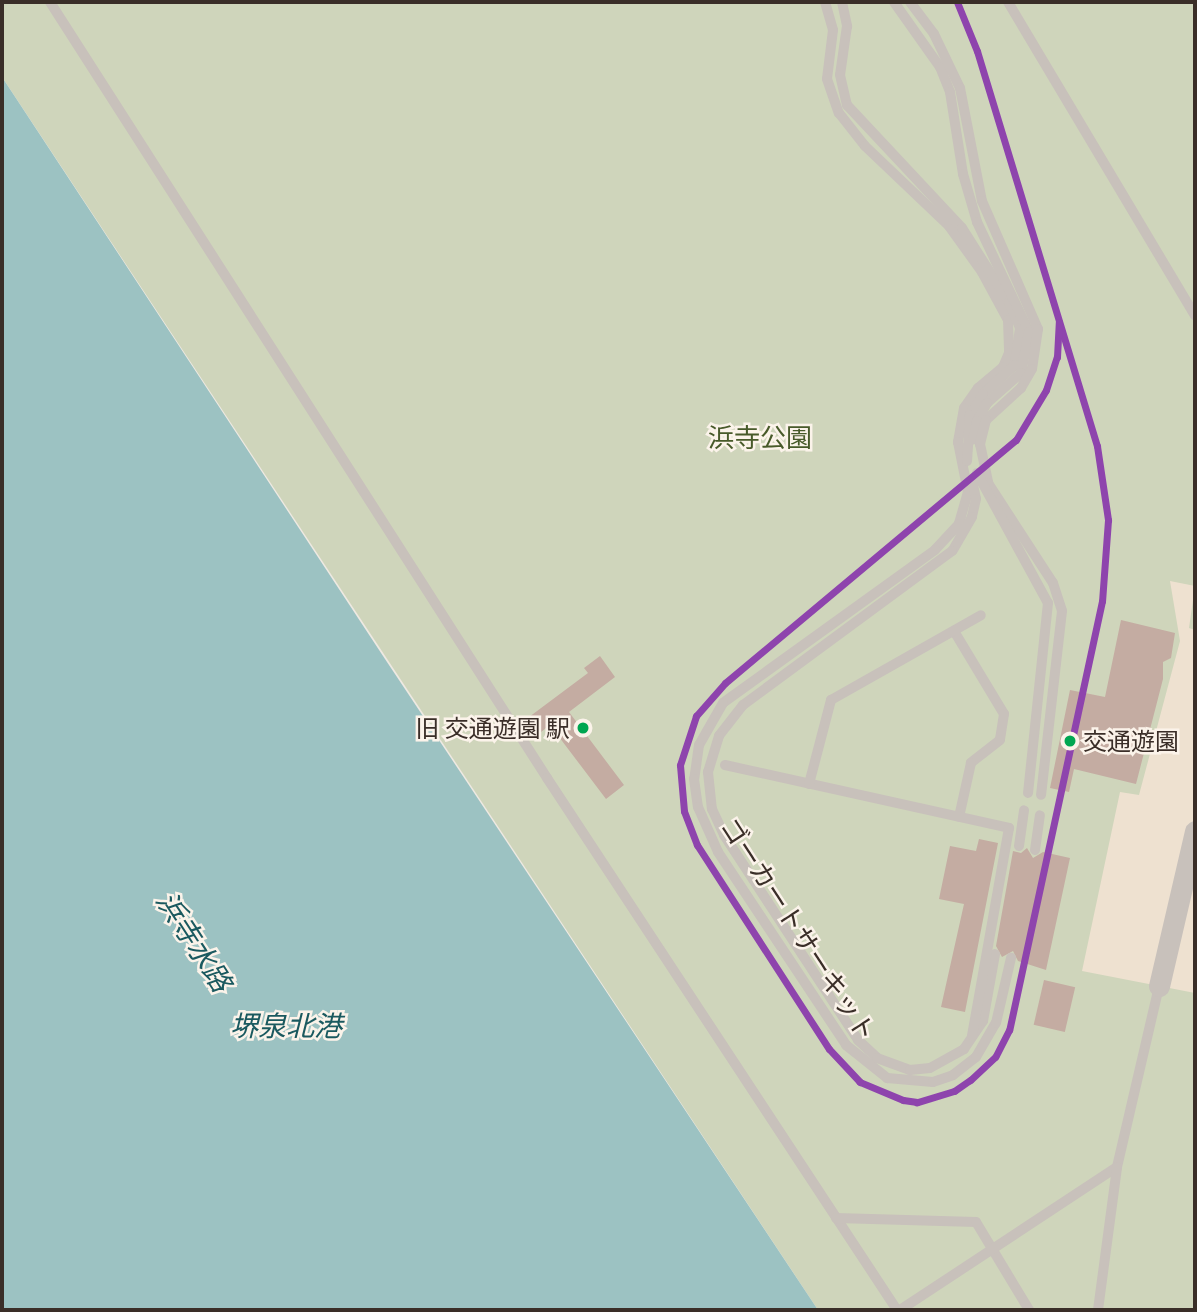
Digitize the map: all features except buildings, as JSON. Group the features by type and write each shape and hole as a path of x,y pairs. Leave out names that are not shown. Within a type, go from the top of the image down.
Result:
{"street":[{"path":"1159,986 1195,831"}],"lane":[{"path":"50,2 547,778 899,1310 1117,1167"},
{"name":"ゴーカートサーキット","path":"825,2 833,30 827,79 839,113 865,146 949,226 982,272 1008,320 1008,358 967,430 966,454 976,499 972,517 952,551 919,579 743,705 715,745 709,791 724,835 869,1051 910,1070 930,1068 948,1061 970,1042 983,1021 995,954"},
{"name":"ゴーカートサーキット","path":"842,2 847,26 840,75 847,105 962,228 1017,319 1020,335 1015,365 985,399 976,421 973,446 983,480 1029,556 1058,593 1062,628 1041,795"},
{"name":"ゴーカートサーキット","path":"894,2 940,67 950,92 963,174 977,222 1030,332 1021,373 985,399"},
{"name":"ゴーカートサーキット","path":"910,2 934,34 960,88 982,201 1038,329 1036,356 1027,378 964,408 959,454 968,492 962,518 935,550 723,703 699,745 694,779 698,807 718,852 846,1045 887,1078 933,1082 953,1075 976,1057 996,1023 1011,958"},
{"path":"1008,2 1195,316"},
{"name":"ゴーカートサーキット","path":"1028,793 1049,614 1045,594 1029,556"},
{"path":"809,785 831,700 981,615"},
{"path":"954,631 1004,714 1000,740 971,763 959,817"},
{"path":"725,765 1009,828 970,1042"},
{"path":"1019,846 1024,810"},
{"path":"1035,850 1040,815"},
{"path":"1098,1310 1117,1167 1159,986"},
{"path":"836,1218 976,1222 1029,1310"}],"green space":[{"name":"浜寺公園","path":"2,2 1195,2 1195,1310 818,1310 2,77"}],"shaded area":[{"path":"1170,581 1195,586 1189,628 1195,630 1195,993 1082,971 1120,792 1139,795 1180,641"}],"water":[{"name":"堺泉北港","path":"2,77 383,656 818,1310 2,1310"}],"transit line":[{"path":"957,2 977,51 1097,446 1108,520 1102,601 1009,1030 995,1057 954,1091 917,1102 903,1100 860,1082 829,1049 697,845 684,811 680,765 696,716 725,683 1016,440 1046,390 1057,357 1059,322"}],"place":[{"name":"旧 交通遊園 駅","path":"583,728"},
{"name":"交通遊園","path":"1070,741"}],"water label":[{"name":"浜寺水路","path":"195,941"}]}
